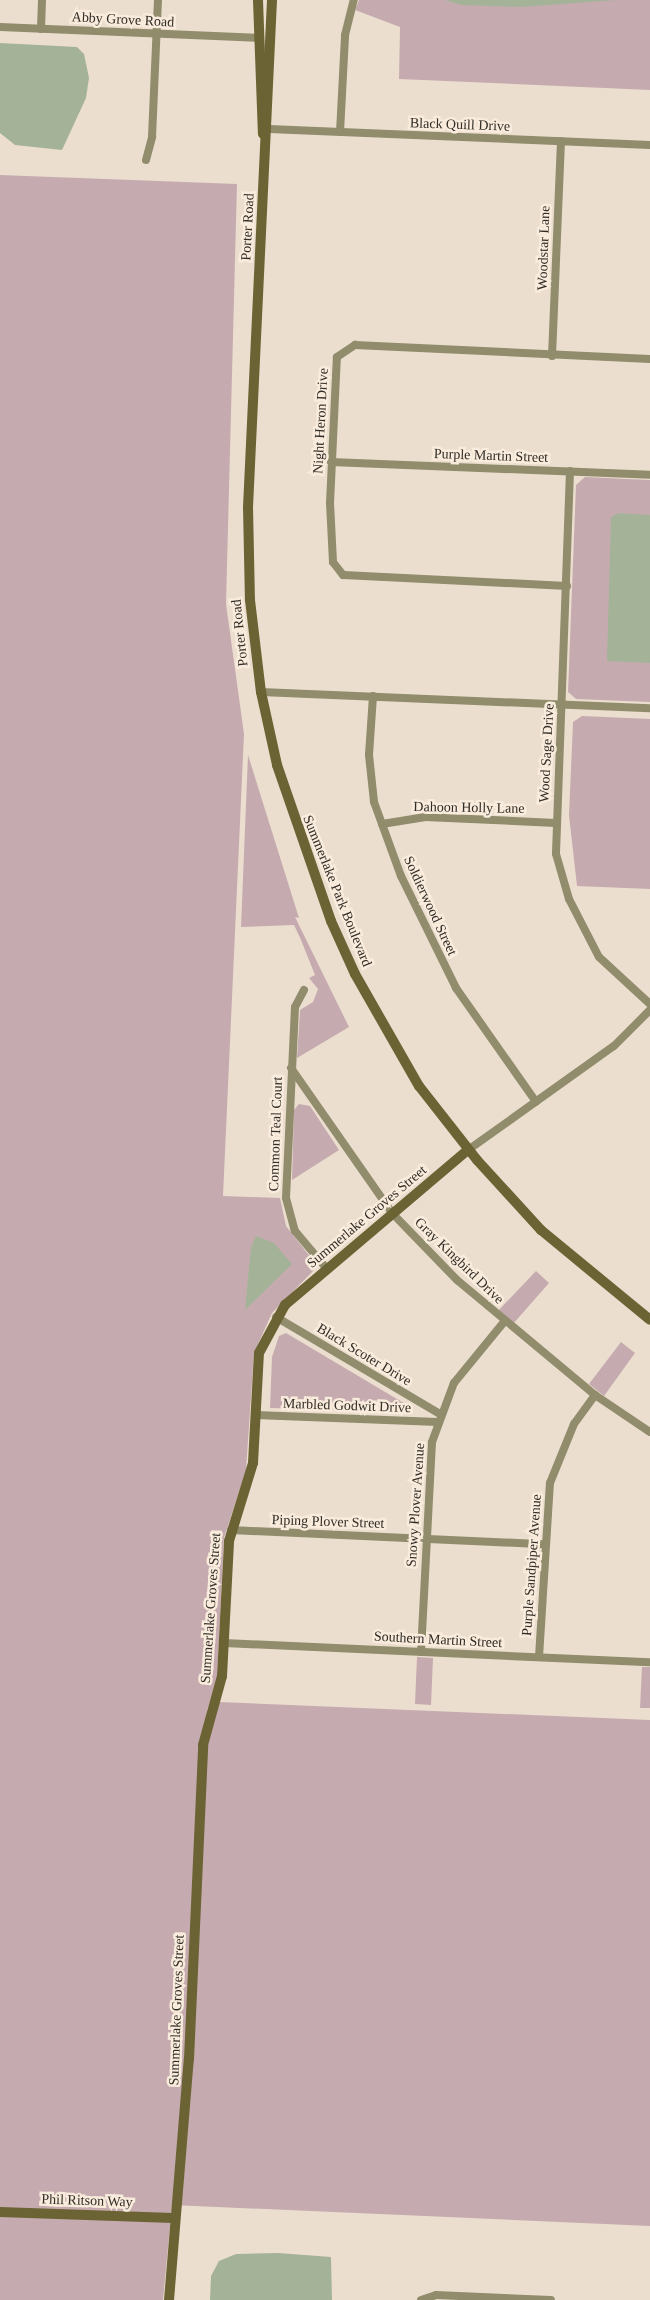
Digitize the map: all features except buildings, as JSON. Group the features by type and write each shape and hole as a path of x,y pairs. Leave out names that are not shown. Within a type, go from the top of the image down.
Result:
{"main road":[{"name":"Porter Road","path":"258,0 264,183"},
{"name":"Porter Road","path":"261,692 250,600 248,507 264,183 269,129 272,0"},
{"name":"Summerlake Park Boulevard","path":"261,692 298,834 355,974 419,1086 468,1150 541,1230 650,1320"},
{"name":"Summerlake Groves Street","path":"169,2300 174,2218 187,2092 203,1744 222,1676 231,1530 251,1471 259,1353 276,1317 327,1269 468,1150"},
{"name":"Phil Ritson Way","path":"0,2212 174,2218"}],"street":[{"path":"41,29 42,0"},
{"path":"146,160 152,137 158,0"},
{"path":"340,132 345,35 354,0"},
{"name":"Abby Grove Road","path":"0,27 259,38"},
{"name":"Black Quill Drive","path":"269,129 650,144"},
{"name":"Woodstar Lane","path":"552,356 561,141"},
{"name":"Night Heron Drive","path":"567,586 343,575 333,562 331,462 336,365 347,347 444,346 552,356 650,359"},
{"name":"Purple Martin Street","path":"331,462 650,475"},
{"name":"Wood Sage Drive","path":"570,471 567,586 556,823 561,875 580,924 607,967 650,1004"},
{"path":"261,692 650,708"},
{"name":"Soldierwood Street","path":"373,696 371,781 382,824 412,903 456,988 536,1102"},
{"name":"Dahoon Holly Lane","path":"382,824 425,817 556,823"},
{"name":"Common Teal Court","path":"304,990 296,1006 291,1068 287,1212 295,1231 327,1269"},
{"name":"Summerlake Groves Street","path":"468,1150 614,1046 650,1010"},
{"name":"Gray Kingbird Drive","path":"291,1068 394,1214 504,1322 595,1395 650,1432"},
{"name":"Black Scoter Drive","path":"276,1317 440,1414"},
{"name":"Snowy Plover Avenue","path":"421,1652 429,1458 440,1414 465,1367 504,1322"},
{"name":"Purple Sandpiper Avenue","path":"539,1658 544,1544 556,1465 574,1424 595,1395"},
{"name":"Marbled Godwit Drive","path":"255,1415 438,1422"},
{"name":"Piping Plover Street","path":"231,1530 544,1544"},
{"name":"Southern Martin Street","path":"224,1643 650,1662"},
{"path":"421,2300 436,2295 551,2300"}],"shaded area":[{"path":"359,0 650,0 650,90 399,79 400,27 355,10"},
{"path":"445,0 616,0 520,7 461,5"},
{"path":"0,43 77,47 84,54 89,78 86,98 62,150 15,145 0,133"},
{"path":"0,175 237,184 226,604 244,734 223,1196 280,1198 286,1226 315,1263 313,1271 272,1313 254,1353 246,1470 224,1538 217,1678 207,1711 219,1702 650,1720 650,2226 172,2205 163,2300 0,2300"},
{"path":"585,477 650,480 650,702 576,699 568,692 576,485"},
{"path":"619,513 650,515 650,663 607,661 611,517"},
{"path":"582,716 650,719 650,889 577,886 569,815 573,722"},
{"path":"248,755 299,918 295,917 349,1027 297,1058 300,1010 313,1002 318,989 309,978 315,975 301,940 294,925 241,927"},
{"path":"299,1104 310,1106 339,1150 292,1180 294,1110"},
{"path":"256,1236 274,1243 292,1264 245,1310 251,1247"},
{"path":"536,1271 549,1283 513,1324 498,1311"},
{"path":"286,1333 407,1405 410,1412 270,1408 272,1357 279,1336"},
{"path":"621,1342 635,1353 604,1396 589,1384"},
{"path":"417,1657 433,1658 431,1705 415,1704"},
{"path":"642,1667 650,1667 650,1708 640,1708"},
{"path":"278,2253 331,2257 332,2300 210,2300 211,2276 219,2261 236,2254"}]}
